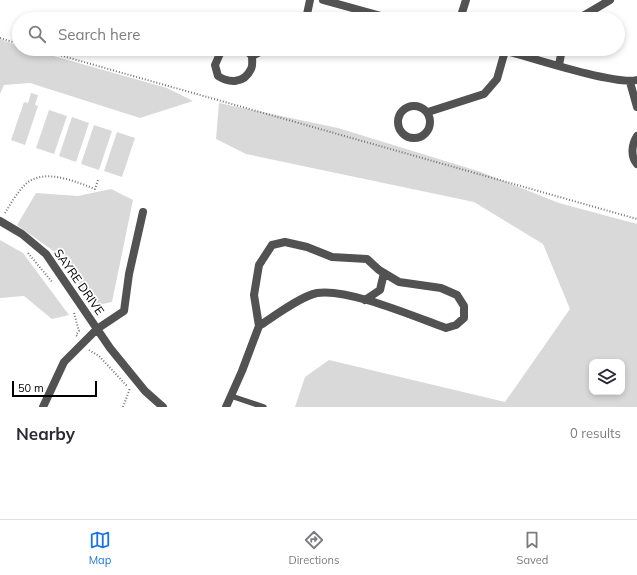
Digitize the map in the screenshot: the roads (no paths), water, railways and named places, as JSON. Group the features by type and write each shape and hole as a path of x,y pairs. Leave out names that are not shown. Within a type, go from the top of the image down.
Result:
{"street":[{"path":"307,12 310,0"},
{"path":"323,0 367,12"},
{"path":"462,12 466,0"},
{"path":"590,12 610,0"},
{"path":"219,56 215,65 218,76 227,82 237,81 246,76 252,69 252,56"},
{"path":"428,112 484,94 497,79 501,56"},
{"path":"525,56 604,78 634,81 637,107"},
{"path":"559,65 561,56"},
{"path":"410,105 419,105 428,112 430,128 422,137 407,138 399,131 397,121 402,110 410,105"},
{"path":"637,136 634,142 632,154 637,164"},
{"name":"SAYRE DRIVE","path":"43,407 64,362 97,330 124,311 129,274 142,212"},
{"name":"SAYRE DRIVE","path":"1,219 46,254 97,330 142,388 163,407"},
{"path":"226,407 259,326 254,295 259,265 272,246 285,242 307,247 332,257 367,259 384,273 399,282 441,288 457,295 464,306 464,318 456,325 446,328 350,295 317,293 286,308 259,326"},
{"path":"366,300 380,290 384,273"}],"lane":[{"path":"231,396 264,407"}]}
